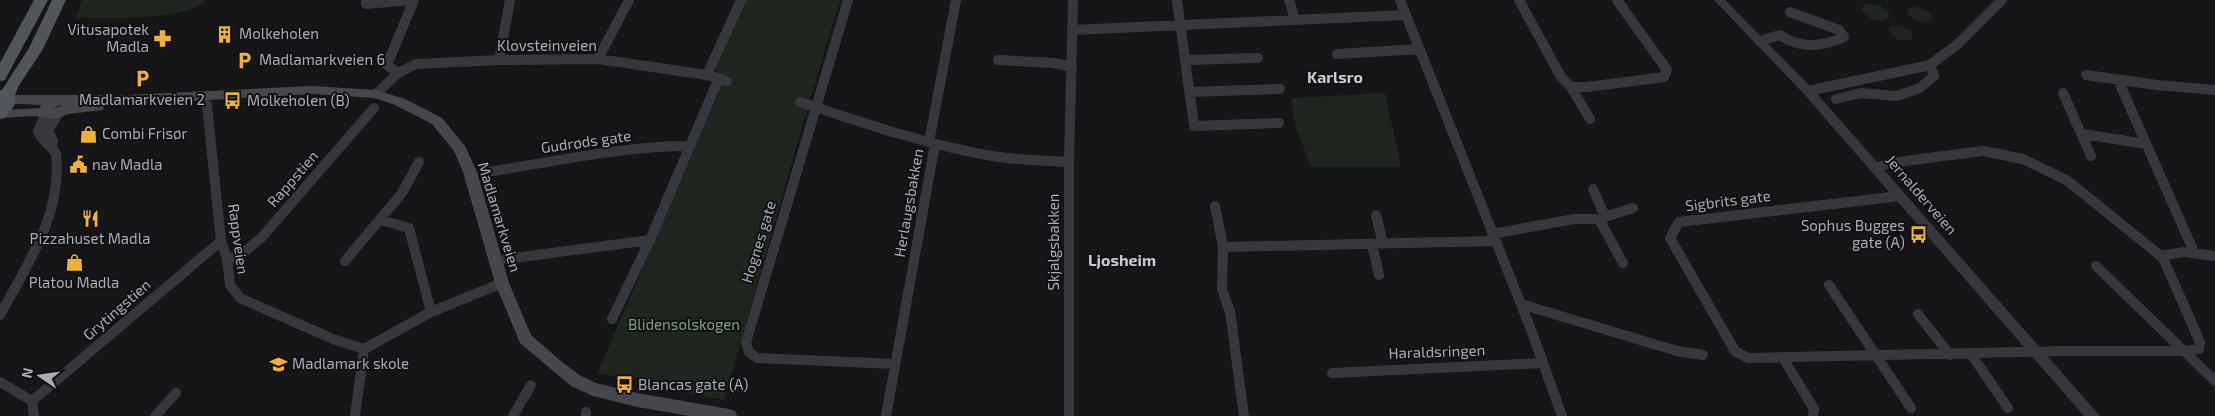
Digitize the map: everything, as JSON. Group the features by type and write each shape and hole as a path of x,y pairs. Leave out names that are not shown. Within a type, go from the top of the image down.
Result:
{"main road":[{"path":"0,76 22,40 41,0"},
{"path":"3,104 11,86 36,48 59,0"},
{"name":"Madlamarkveien","path":"3,104 33,111 208,101 312,90 375,101 400,102 437,121 460,149 470,172 502,283 525,339 557,368 576,381 593,389 637,400 724,416"}],"street":[{"path":"366,0 366,4 412,0 387,65 398,73"},
{"path":"499,60 510,0"},
{"path":"598,59 629,0"},
{"path":"707,75 741,0"},
{"name":"Hognes gate","path":"848,0 746,342 748,352 757,358 895,364"},
{"name":"Herlaugsbakken","path":"886,416 956,0"},
{"name":"Skjalgsbakken","path":"1069,416 1069,162 1073,0"},
{"path":"1177,0 1182,25 1194,126 1279,122"},
{"path":"1289,0 1294,20"},
{"path":"1400,0 1521,304 1562,416"},
{"path":"1518,0 1561,77 1571,87 1590,120"},
{"path":"1571,87 1637,81 1664,77 1667,74 1667,70 1617,0"},
{"name":"Jernalderveien","path":"1719,0 1808,91 2093,416"},
{"path":"1808,91 1930,65 1947,52 2002,0"},
{"path":"1759,41 1780,35 1785,39 1809,46 1844,37 1839,30 1790,12"},
{"path":"1072,30 1406,14"},
{"path":"1337,54 1420,49"},
{"path":"1185,60 1258,58"},
{"name":"Klovsteinveien","path":"375,101 398,73 416,64 499,60 598,59 707,75 723,80 690,146"},
{"path":"998,60 1072,67"},
{"path":"1836,99 1861,93 1897,96 1920,88 1934,76 1930,65"},
{"path":"2086,75 2215,90"},
{"path":"2118,80 2194,252"},
{"path":"1190,92 1280,89"},
{"path":"2063,93 2083,134 2091,156"},
{"name":"Rappveien","path":"208,101 221,241 227,260 226,276 231,291 240,298 332,339 364,350"},
{"name":"Rappstien","path":"227,260 242,254 262,237 375,101"},
{"path":"800,102 932,143 992,156 1069,162"},
{"path":"0,315 36,248 53,208 57,162 52,147 40,137 38,131 56,109"},
{"path":"2083,134 2146,144"},
{"path":"612,319 650,240 690,146"},
{"name":"Gudrøds gate","path":"487,172 640,149 690,146"},
{"path":"1813,416 1814,410 1784,358 2036,352 2186,351 2199,349 2200,342 2163,258 2068,181 2023,159 1983,151 1890,163 1877,168"},
{"path":"346,261 402,193 418,162"},
{"path":"1593,189 1603,208 1602,217 1623,263"},
{"name":"Sigbrits gate","path":"1784,358 1748,358 1735,351 1670,238 1679,222 1900,196"},
{"path":"1215,206 1223,246 1221,264 1225,304 1230,312 1244,416"},
{"path":"1223,246 1377,244 1493,237 1574,219 1602,217 1634,208"},
{"path":"1376,215 1380,275"},
{"path":"380,220 410,228 432,312"},
{"path":"506,259 650,240"},
{"name":"Grytingstien","path":"32,401 221,241"},
{"path":"2163,258 2174,252 2194,252 2215,256"},
{"path":"2096,266 2215,381"},
{"path":"355,416 364,350 432,312 502,283"},
{"path":"1829,285 1911,408"},
{"path":"1521,304 1677,351 1703,355"},
{"path":"1918,314 1950,355"},
{"path":"1971,354 2008,408"},
{"name":"Haraldsringen","path":"1332,372 1542,363"},
{"path":"0,382 32,401 34,416"},
{"path":"513,416 531,385"},
{"path":"155,416 176,393"}],"green space":[{"path":"82,0 208,0 196,7 164,15 126,18 76,18"},
{"name":"Blidensolskogen","path":"745,0 840,0 724,400 682,392 659,381 597,374 721,88 716,68"},
{"path":"1866,4 1884,8 1890,17 1881,21 1872,19 1862,11 1862,7"},
{"path":"1911,7 1927,11 1932,19 1924,22 1916,21 1907,13 1907,9"},
{"path":"1899,25 1911,31 1913,37 1911,40 1898,40 1889,32 1889,28"},
{"path":"1385,93 1401,167 1311,167 1295,125 1291,98"}],"place":[{"name":"Molkeholen","path":"225,34"},
{"name":"Vitusapotek Madla","path":"163,39"},
{"name":"Madlamarkveien 6","path":"245,60"},
{"name":"Madlamarkveien 2","path":"142,79"},
{"name":"Molkeholen (B)","path":"233,101"},
{"name":"Combi Frisør","path":"88,134"},
{"name":"nav Madla","path":"78,165"},
{"name":"Pizzahuset Madla","path":"90,218"},
{"name":"Sophus Bugges gate (A)","path":"1919,235"},
{"name":"Platou Madla","path":"74,262"},
{"name":"Madlamark skole","path":"278,364"},
{"name":"Blancas gate (A)","path":"624,385"}],"district":[{"name":"Karlsro","path":"1335,77"},
{"name":"Ljosheim","path":"1122,260"}]}
